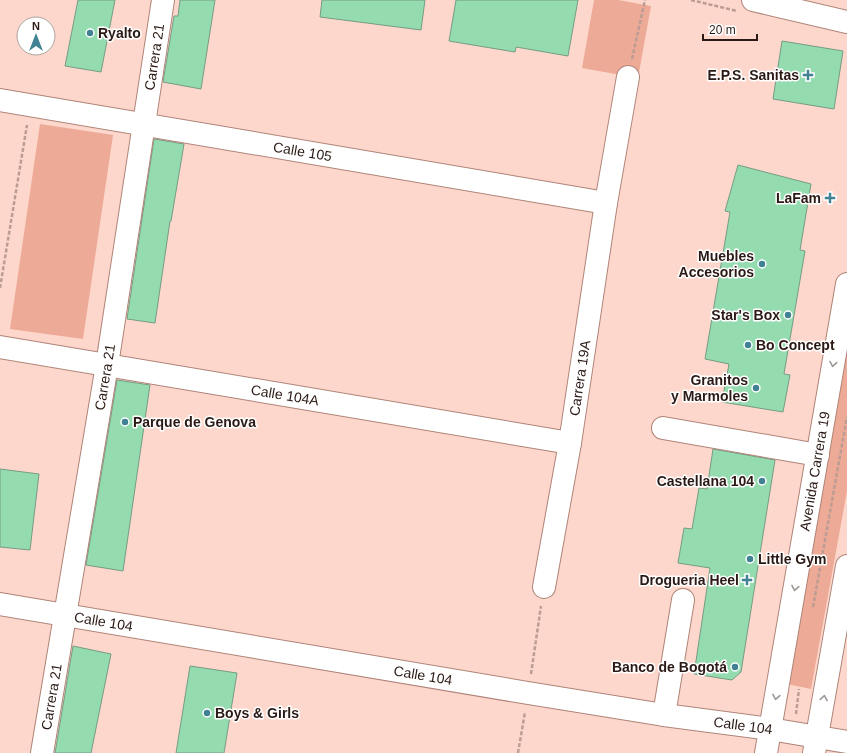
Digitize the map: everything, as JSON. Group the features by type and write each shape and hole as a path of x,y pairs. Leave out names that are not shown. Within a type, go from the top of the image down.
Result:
{"street":[{"name":"Carrera 21","path":"42,753 107,365 163,0"},
{"path":"753,0 847,22"},
{"name":"Carrera 19A","path":"544,587 570,443 606,203 628,77"},
{"name":"Calle 105","path":"0,100 606,203"},
{"name":"Avenida Carrera 19","path":"766,753 847,284"},
{"name":"Calle 104A","path":"0,348 570,443"},
{"path":"663,428 818,456"},
{"path":"815,745 847,566"},
{"path":"664,715 683,600"},
{"name":"Calle 104","path":"0,604 528,693 664,715 794,733 815,745 847,742"}],"path":[{"path":"628,77 645,0"},
{"path":"0,288 30,105"},
{"path":"812,614 847,417"},
{"path":"530,678 544,587"},
{"path":"794,733 800,683"},
{"path":"518,753 525,712"}],"shaded area":[{"path":"594,0 618,0 651,6 638,78 582,68"},
{"path":"40,124 113,135 83,339 10,329"},
{"path":"847,329 847,491 811,689 787,684"}],"building":[{"name":"Ryalto","path":"78,0 115,0 101,72 65,66"},
{"path":"180,0 215,0 201,89 163,82 174,16 178,16"},
{"path":"322,0 425,0 421,30 320,17"},
{"path":"456,0 578,0 568,56 516,47 515,52 449,41"},
{"name":"E.P.S. Sanitas","path":"782,41 843,51 834,109 773,99"},
{"path":"154,139 184,144 170,221 155,323 127,319"},
{"path":"738,165 811,184 800,250 805,251 784,374 790,375 783,412 722,402 729,364 705,359 730,212 725,211"},
{"path":"117,380 150,385 123,571 86,565"},
{"path":"713,449 775,460 741,672 732,680 694,674 710,568 678,563 684,528 692,529 699,488 707,489"},
{"path":"0,469 39,474 30,550 0,547"},
{"path":"73,646 111,654 91,753 55,753"},
{"name":"Boys & Girls","path":"190,666 237,673 224,753 176,753"}],"place":[{"name":"Ryalto","path":"90,33"},
{"name":"E.P.S. Sanitas","path":"808,75"},
{"name":"LaFam","path":"830,198"},
{"name":"Muebles Accesorios","path":"762,264"},
{"name":"Star's Box","path":"788,315"},
{"name":"Bo Concept","path":"748,345"},
{"name":"Granitos y Marmoles","path":"756,388"},
{"name":"Parque de Genova","path":"125,422"},
{"name":"Castellana 104","path":"762,481"},
{"name":"Little Gym","path":"750,559"},
{"name":"Drogueria Heel","path":"747,580"},
{"name":"Banco de Bogotá","path":"735,667"},
{"name":"Boys & Girls","path":"207,713"}]}
